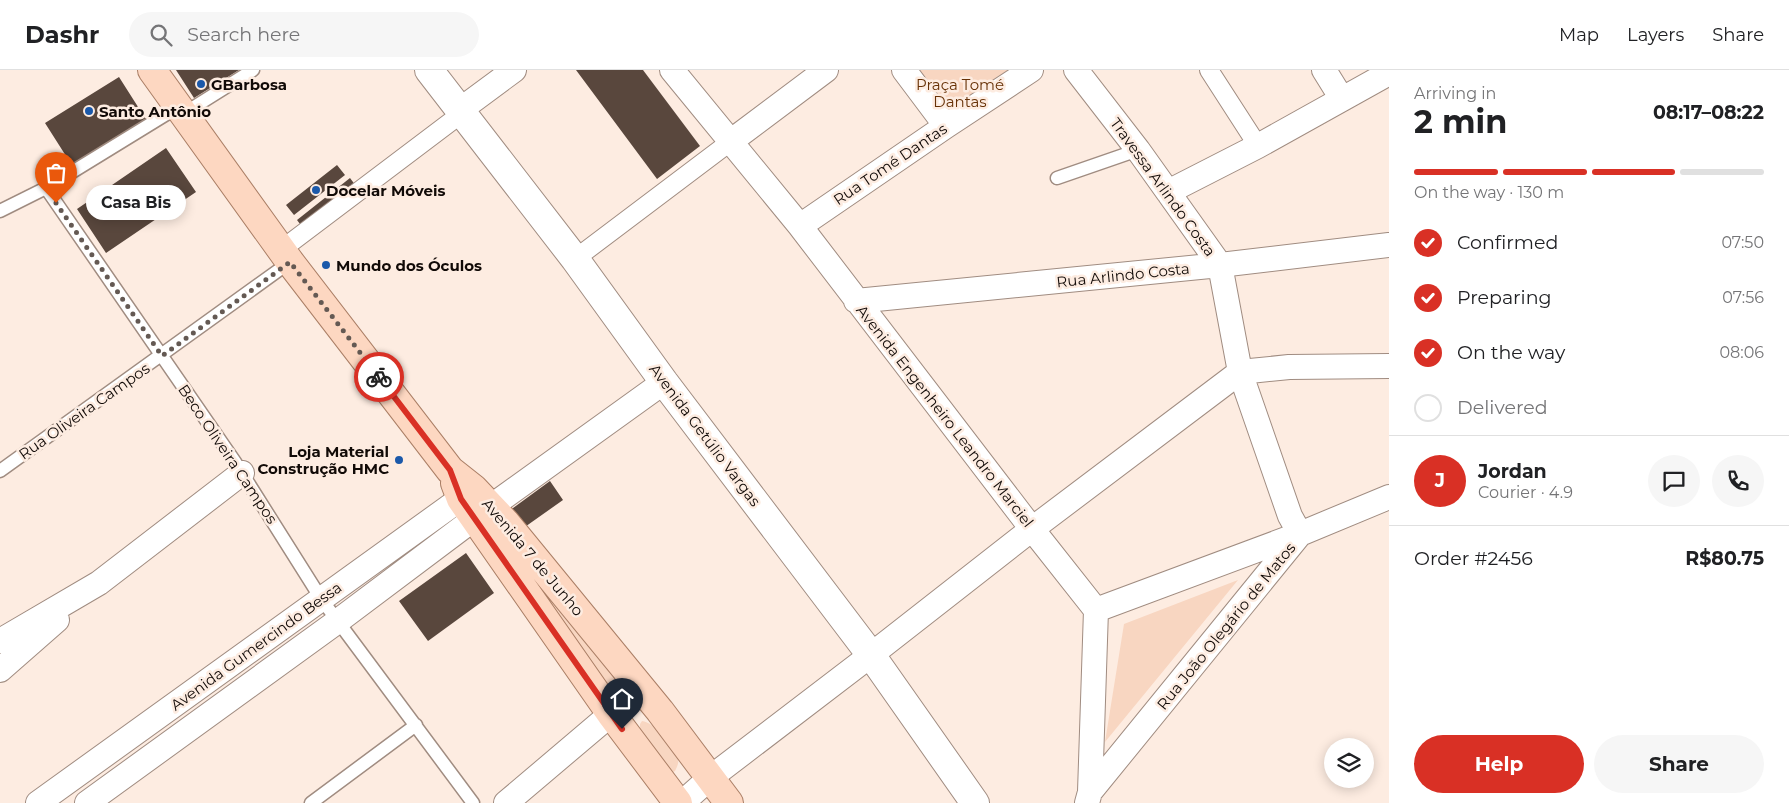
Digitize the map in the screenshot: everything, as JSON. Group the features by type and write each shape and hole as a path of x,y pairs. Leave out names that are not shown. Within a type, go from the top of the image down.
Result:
{"main road":[{"name":"Avenida 7 de Junho","path":"152,70 285,256 450,470 476,503 654,704 729,803"},
{"name":"Avenida 7 de Junho","path":"476,503 611,714 678,803"}],"street":[{"name":"Avenida Getúlio Vargas","path":"429,70 575,259 664,382 871,655 975,803"},
{"path":"285,256 453,120 464,116 514,70"},
{"name":"Avenida Engenheiro Leandro Marciel","path":"672,70 800,226 1096,610"},
{"path":"575,259 826,70"},
{"path":"904,70 946,126"},
{"name":"Rua Tomé Dantas","path":"800,226 1031,70"},
{"name":"Travessa Arlindo Costa","path":"1076,70 1138,150 1220,265 1240,372 1290,516 1300,534"},
{"path":"1209,70 1258,146"},
{"path":"1324,70 1342,100"},
{"path":"1168,192 1258,146 1389,73"},
{"name":"Rua Arlindo Costa","path":"856,301 1220,265 1389,245"},
{"path":"682,803 710,778 1032,529 1240,372 1289,367 1389,366"},
{"path":"476,503 664,382"},
{"path":"0,670 99,583 242,473"},
{"name":"Rua João Olegário de Matos","path":"1089,798 1300,534 1389,497"},
{"name":"Avenida Gumercindo Bessa","path":"84,794 322,600 476,503"},
{"name":"Avenida Gumercindo Bessa","path":"38,803 84,794 338,621 476,503"},
{"path":"1089,798 1096,610 1300,534"},
{"path":"0,641 99,583"},
{"path":"506,803 611,714"}],"lane":[{"path":"0,211 46,188 253,70"},
{"path":"1057,178 1138,150"},
{"name":"Beco Oliveira Campos","path":"46,188 242,473 322,600 473,803"},
{"name":"Rua Oliveira Campos","path":"0,471 162,356 285,256"},
{"path":"311,803 416,725"}],"green space":[{"name":"Praça Tomé Dantas","path":"915,70 1032,70 955,125"},
{"path":"504,539 617,679 615,685 601,684"},
{"path":"1238,580 1105,742 1124,624"},
{"path":"642,721 647,722 658,730 673,748 678,765 675,771 670,774 640,737 640,724"}],"building":[{"name":"GBarbosa","path":"176,70 239,70 194,98"},
{"path":"576,70 643,70 700,146 657,179"},
{"path":"119,77 147,121 73,167 45,123"},
{"path":"166,148 196,192 106,253 77,209"},
{"name":"Docelar Móveis","path":"337,165 345,175 294,215 286,205"},
{"path":"350,178 359,190 306,232 297,220"},
{"path":"550,481 563,500 522,529 509,511"},
{"path":"466,553 494,593 428,641 399,601"}],"way so far":[{"path":"56,203 162,356 290,262 379,377"}],"place":[{"name":"GBarbosa","path":"201,84"},
{"name":"Santo Antônio","path":"89,111"},
{"name":"Docelar Móveis","path":"316,190"},
{"name":"Casa Bis","path":"56,203"},
{"name":"Mundo dos Óculos","path":"326,265"},
{"name":"Loja Material Construção HMC","path":"399,460"}],"route":[{"path":"379,377 450,470 461,499 622,729"}]}
